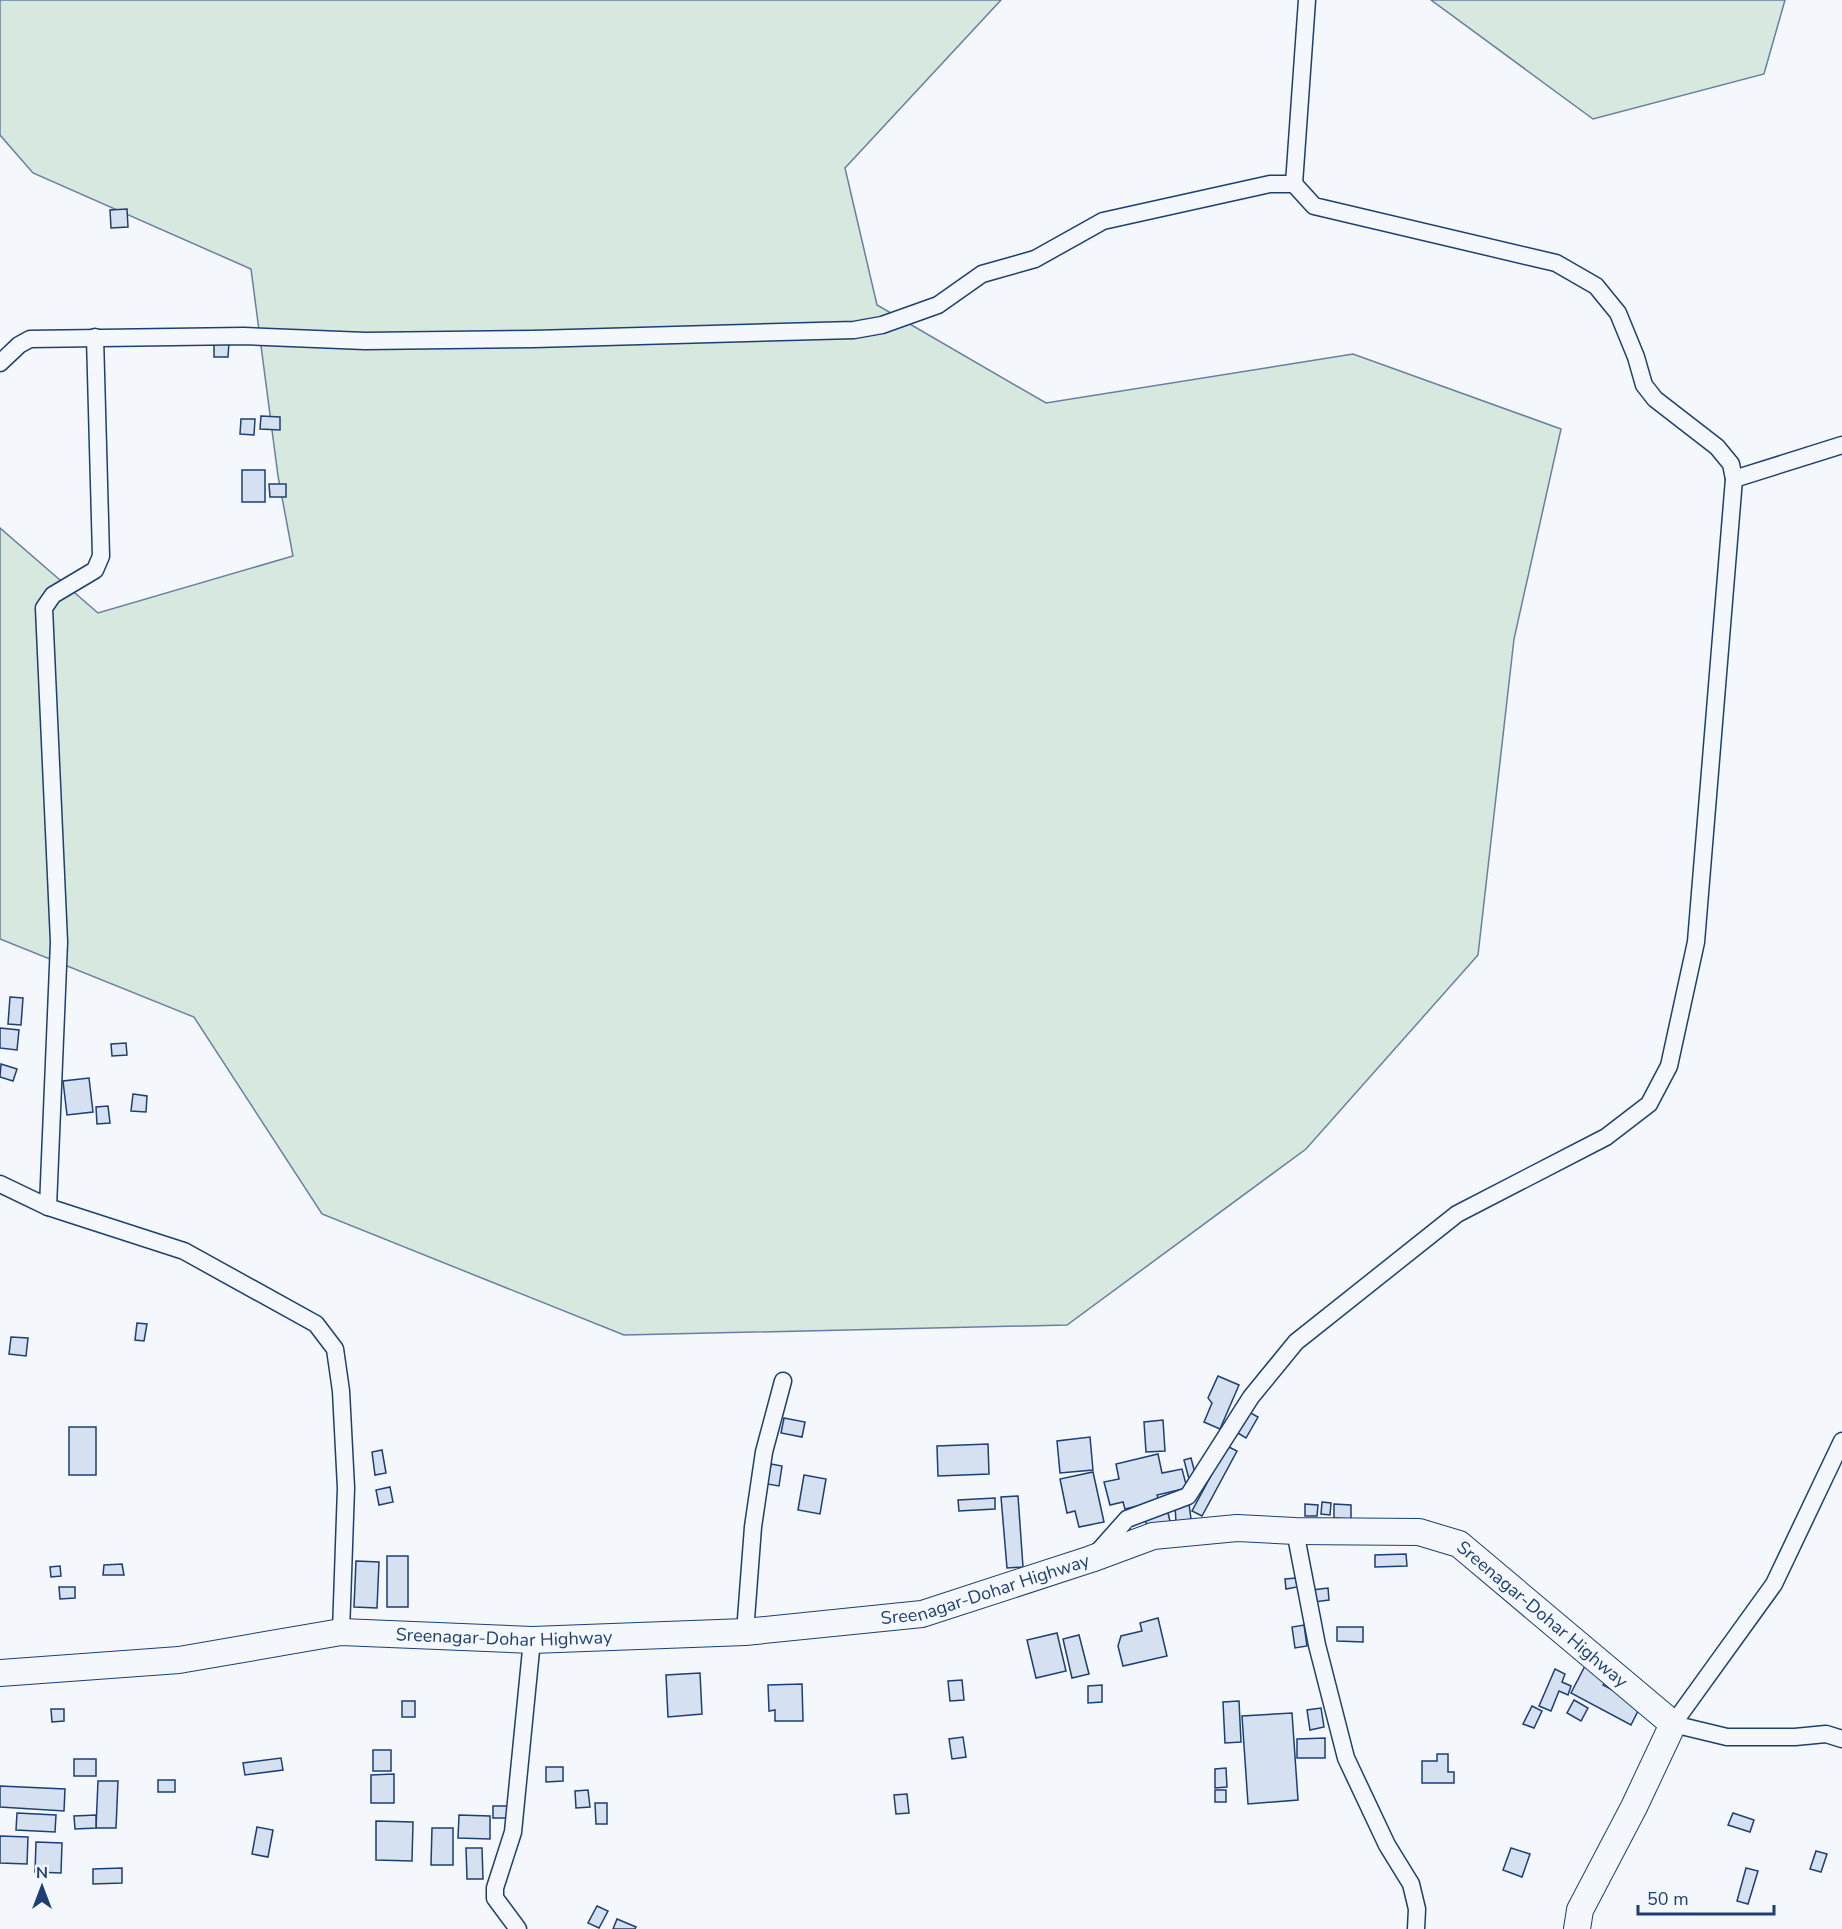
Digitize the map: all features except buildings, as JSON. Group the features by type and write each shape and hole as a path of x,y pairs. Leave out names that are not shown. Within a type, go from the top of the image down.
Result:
{"main road":[{"name":"Sreenagar-Dohar Highway","path":"0,1673 179,1660 341,1632 532,1640 745,1632 922,1614 1091,1559 1153,1536 1237,1528 1419,1532 1459,1544 1673,1724"},
{"path":"1577,1929 1580,1910 1673,1724"}],"street":[{"path":"1091,1559 1127,1519 1188,1496 1251,1397 1296,1342 1457,1214 1606,1137 1649,1104 1669,1066 1696,942 1734,479 1731,464 1717,447 1655,399 1644,385 1636,357 1618,313 1596,286 1556,263 1314,206 1294,184 1307,0"},
{"path":"0,363 19,345 30,339 244,336 365,340 511,339 854,330 882,325 938,305 982,274 1035,259 1103,221 1270,184 1294,184"},
{"path":"48,1207 59,942 44,608 53,595 95,570 101,556 95,337"},
{"path":"1734,479 1842,445"},
{"path":"0,1184 48,1207 184,1251 316,1324 328,1337 335,1349 342,1391 346,1477 341,1632"},
{"path":"745,1632 756,1506 764,1452 783,1381"},
{"path":"1842,1441 1774,1584 1673,1724 1727,1737 1795,1737 1826,1734 1842,1738"},
{"path":"1295,1531 1317,1645 1346,1758 1387,1845 1411,1884 1417,1909 1416,1929"},
{"path":"518,1929 495,1898 495,1888 513,1832 532,1640"}],"shaded area":[{"path":"0,0 1001,0 845,168 877,305 1046,403 1353,354 1561,429 1514,639 1478,955 1306,1149 1067,1325 624,1335 322,1214 194,1017 0,939 0,528 98,613 293,556 278,476 251,269 33,173 0,135"},
{"path":"1431,0 1785,0 1764,74 1593,119"}]}
